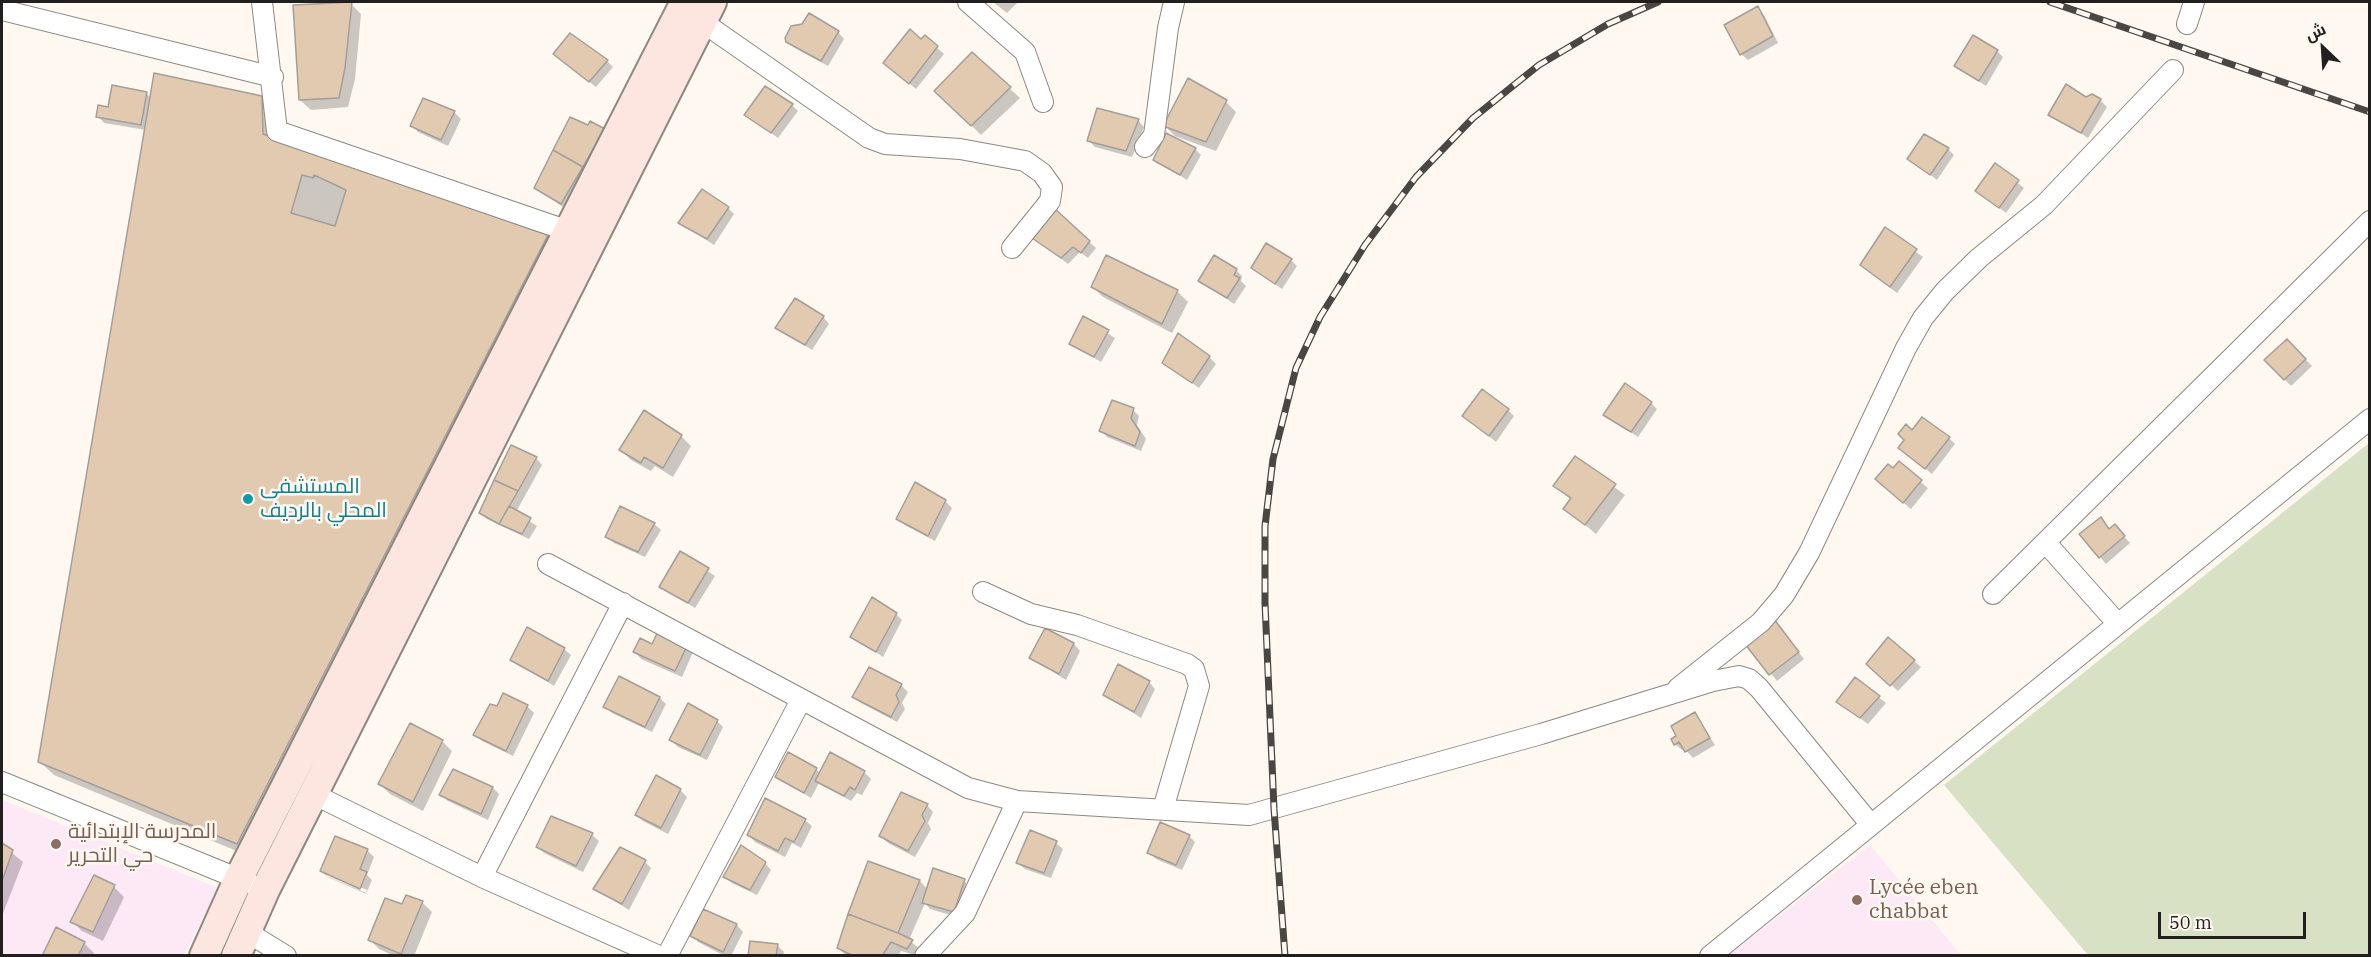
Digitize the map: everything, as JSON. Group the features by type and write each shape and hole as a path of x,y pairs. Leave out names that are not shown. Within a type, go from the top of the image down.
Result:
{"main road":[{"path":"204,956 239,878 699,8"},
{"path":"241,944 580,235"}],"street":[{"path":"262,2 273,77 277,130 580,235"},
{"path":"968,2 1025,52 1043,102"},
{"path":"1145,147 1154,135 1168,28 1174,2"},
{"path":"2187,24 2194,2"},
{"path":"699,8 869,138 885,144 960,149 1025,161 1042,173 1052,187 1050,201 1012,248"},
{"path":"2,10 273,77"},
{"path":"1669,695 1761,622 1784,595 1809,553 1898,364 1923,318 1945,291 1979,258 2044,204 2173,70"},
{"path":"1993,594 2370,221"},
{"path":"1710,956 2370,419"},
{"path":"2046,543 2118,624"},
{"path":"548,564 968,788 1017,801 1249,815 1739,676 1759,688 1871,825"},
{"path":"983,592 1030,614 1077,626 1187,664 1194,669 1199,686 1163,809"},
{"path":"482,877 623,603"},
{"path":"667,956 801,700"},
{"path":"2,782 265,890"},
{"path":"313,794 482,877 659,956"},
{"path":"925,956 966,913 1017,801"},
{"path":"241,944 286,956"}],"shaded area":[{"name":"المدرسة الإبتدائية حي التحرير","path":"2,800 218,888 184,955 2,955"},
{"name":"Lycée eben chabbat","path":"1870,845 1961,955 1729,955"}],"green space":[{"path":"2369,443 2369,955 2088,955 1944,785"}],"building":[{"path":"352,2 345,68 339,98 299,100 293,5"},
{"path":"1758,6 1773,36 1740,55 1724,25"},
{"path":"809,13 839,31 821,61 786,42 785,38 791,26 802,24"},
{"path":"910,29 921,39 925,35 938,46 909,84 883,63"},
{"path":"570,33 608,60 589,82 553,54"},
{"path":"1973,35 1998,50 1979,81 1954,66"},
{"path":"972,52 1011,87 971,126 934,91"},
{"name":"المستشفى المحلي بالرديف","path":"154,73 262,96 263,134 548,235 237,844 38,762"},
{"path":"1188,78 1227,100 1206,142 1163,126"},
{"path":"2066,84 2086,97 2092,94 2101,99 2081,133 2048,115"},
{"path":"112,85 147,92 141,125 96,117 98,105 108,107"},
{"path":"765,86 793,104 771,133 744,115"},
{"path":"423,98 455,111 441,140 410,126"},
{"path":"1097,108 1139,119 1126,151 1087,141"},
{"path":"570,117 588,125 590,121 605,129 583,167 553,150"},
{"path":"1166,133 1196,148 1180,175 1153,160"},
{"path":"1924,134 1949,148 1930,175 1907,159"},
{"path":"553,150 583,167 561,204 534,188"},
{"path":"1995,163 2019,180 1999,208 1975,191"},
{"path":"302,175 313,178 314,175 346,190 335,226 291,213"},
{"path":"702,189 729,207 707,239 678,223"},
{"path":"1054,208 1090,241 1081,253 1073,247 1061,258 1029,236"},
{"path":"1885,227 1917,249 1890,287 1860,265"},
{"path":"1266,243 1292,259 1275,284 1251,268"},
{"path":"1106,255 1178,290 1162,324 1091,287"},
{"path":"1214,255 1237,269 1234,275 1240,278 1227,298 1198,281"},
{"path":"795,298 824,316 805,345 775,328"},
{"path":"1083,316 1109,330 1094,357 1069,344"},
{"path":"1178,333 1210,356 1192,383 1162,363"},
{"path":"2287,339 2306,359 2284,380 2264,360"},
{"path":"1625,383 1652,402 1631,432 1603,415"},
{"path":"1482,389 1509,409 1489,436 1462,416"},
{"path":"1112,400 1134,408 1131,418 1140,432 1135,446 1099,431"},
{"path":"644,410 682,435 663,468 644,457 641,463 619,450"},
{"path":"1922,417 1950,437 1925,469 1898,448 1904,440 1898,434 1906,424 1912,430"},
{"path":"511,445 537,457 518,491 494,480"},
{"path":"1575,456 1616,484 1585,525 1563,509 1571,498 1553,486"},
{"path":"1899,461 1922,480 1903,503 1875,479 1888,464 1893,468"},
{"path":"494,480 518,491 499,524 479,513"},
{"path":"915,482 946,500 928,536 896,519"},
{"path":"509,506 531,518 522,534 499,524"},
{"path":"620,506 655,523 638,552 605,537"},
{"path":"2101,517 2109,529 2115,524 2125,536 2099,558 2079,534"},
{"path":"680,551 709,568 688,603 659,587"},
{"path":"872,597 897,613 876,652 850,637"},
{"path":"1774,619 1799,652 1769,675 1745,644"},
{"path":"527,627 565,648 548,681 510,660"},
{"path":"660,627 689,642 675,671 633,652 640,638 652,644"},
{"path":"1045,628 1074,643 1059,674 1029,658"},
{"path":"1888,637 1915,660 1890,686 1866,664"},
{"path":"1118,664 1150,681 1134,712 1103,695"},
{"path":"869,667 902,684 896,695 899,702 891,717 852,697"},
{"path":"619,676 660,697 645,727 603,707"},
{"path":"1855,677 1880,696 1860,718 1836,702"},
{"path":"503,693 528,705 506,751 473,735 490,704 497,706"},
{"path":"688,703 718,720 700,755 669,740"},
{"path":"1695,712 1710,738 1685,752 1679,742 1674,745 1671,739 1676,736 1671,726"},
{"path":"410,723 443,740 413,802 378,784"},
{"path":"788,752 817,768 804,793 775,777"},
{"path":"830,752 865,771 855,790 850,787 844,796 815,781"},
{"path":"453,769 493,787 481,814 439,795"},
{"path":"656,775 681,789 661,828 635,815"},
{"path":"901,792 928,804 922,815 925,821 908,851 879,836"},
{"path":"765,798 806,819 794,842 785,838 778,851 747,835"},
{"path":"551,816 593,833 576,866 536,847"},
{"path":"1160,822 1190,835 1176,865 1147,853"},
{"path":"1030,830 1057,841 1044,873 1016,863"},
{"path":"335,836 368,849 360,869 367,872 360,889 320,871"},
{"path":"2,843 13,850 2,881"},
{"path":"741,845 766,862 750,890 723,877"},
{"path":"620,847 646,860 622,904 593,889"},
{"path":"868,861 920,880 898,933 848,914"},
{"path":"933,868 965,879 954,912 922,903"},
{"path":"94,875 115,885 93,932 70,922"},
{"path":"406,895 423,901 401,954 368,940 385,898 402,904"},
{"path":"703,909 737,924 723,952 690,936"},
{"path":"848,914 913,940 907,949 891,942 882,956 854,956 837,948"},
{"path":"56,927 85,942 78,956 42,956"},
{"path":"750,941 778,944 776,956 748,956"}],"railway":[{"path":"1285,956 1274,809 1265,603 1265,526 1273,459 1296,368 1320,317 1365,245 1416,177 1473,118 1539,65 1608,24 1658,2"},
{"path":"2050,2 2370,112"}],"place":[{"name":"المستشفى المحلي بالرديف","path":"248,499"},
{"name":"المدرسة الإبتدائية حي التحرير","path":"56,844"},
{"name":"Lycée eben chabbat","path":"1857,900"}]}
